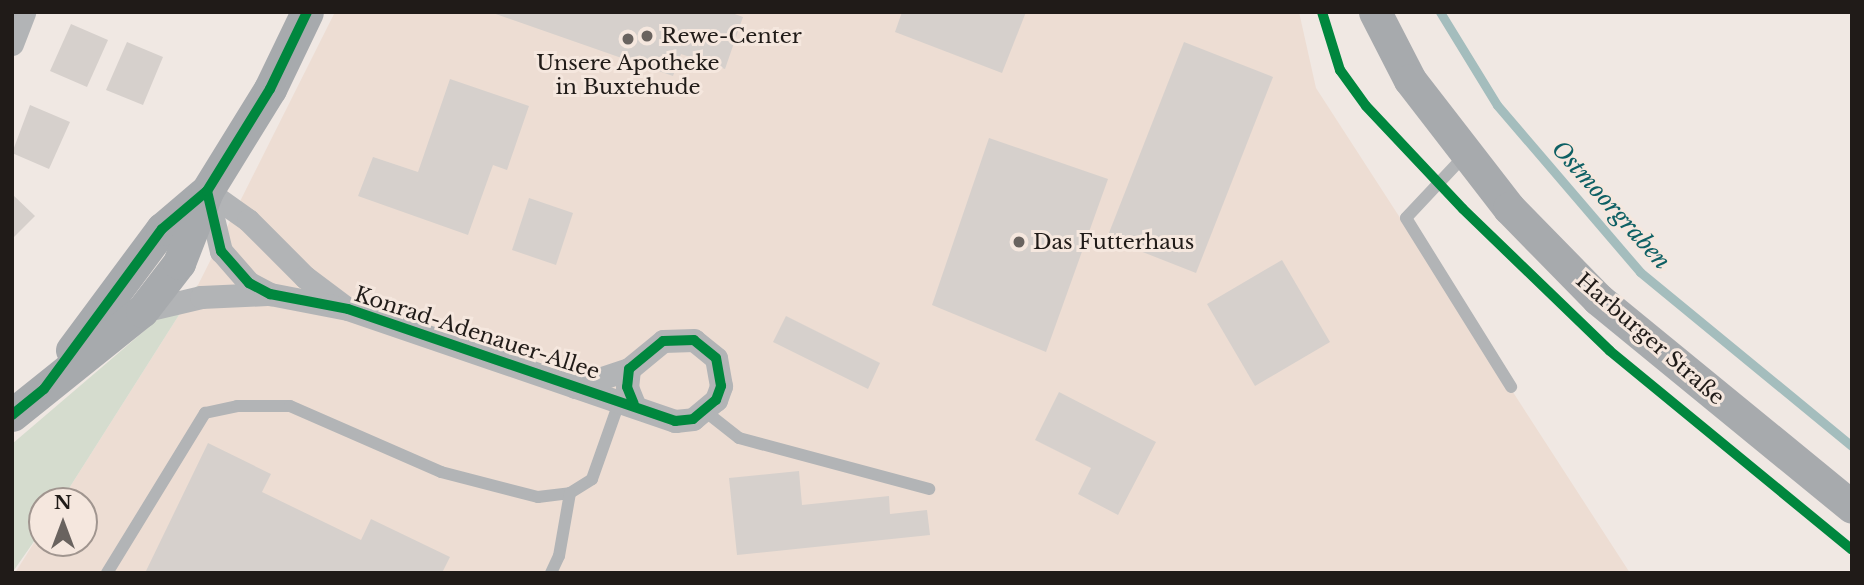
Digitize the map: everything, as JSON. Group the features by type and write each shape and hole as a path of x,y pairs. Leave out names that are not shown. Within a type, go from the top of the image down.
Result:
{"street":[{"path":"12,44 24,12"},
{"name":"Konrad-Adenauer-Allee","path":"12,415 142,311 179,263 207,191 270,89 307,12"},
{"name":"Harburger Straße","path":"1375,12 1410,80 1509,208 1598,299 1852,507"},
{"name":"Konrad-Adenauer-Allee","path":"207,191 220,251 249,283 270,294"},
{"name":"Konrad-Adenauer-Allee","path":"207,191 248,220 305,277 348,309"},
{"name":"Konrad-Adenauer-Allee","path":"44,389 162,229 207,191"},
{"name":"Konrad-Adenauer-Allee","path":"142,311 201,297 270,294 348,309 575,387 627,402 675,421 706,412 721,386 716,358 694,341 663,341 629,369 575,387"},
{"name":"Konrad-Adenauer-Allee","path":"627,402 629,369"}],"lane":[{"path":"1467,153 1406,218 1511,387"},
{"path":"107,573 205,413 237,407 290,407 440,472 504,492 538,497 570,493 592,480 627,402"},
{"path":"706,412 739,438 929,489"},
{"path":"551,573 559,556 570,493"}],"shaded area":[{"path":"335,12 1299,12 1316,88 1630,573 15,573 28,552 28,557 98,557 98,487 70,487 198,285"},
{"path":"198,285 70,487 28,487 28,550 12,573 12,444"}],"building":[{"name":"Rewe-Center","path":"490,12 729,12 743,17 725,69 681,54 673,76"},
{"path":"902,12 1026,12 1002,73 895,32"},
{"path":"71,24 108,40 87,87 50,71"},
{"path":"127,42 163,57 143,105 106,90"},
{"path":"1184,42 1273,77 1196,273 1107,238"},
{"path":"450,79 529,106 507,170 493,165 468,235 358,196 373,157 418,172"},
{"path":"30,105 70,122 49,169 12,153"},
{"name":"Das Futterhaus","path":"989,138 1108,179 1046,352 932,305"},
{"path":"12,194 35,216 12,239"},
{"path":"529,198 573,213 556,265 512,250"},
{"path":"1282,260 1330,342 1255,386 1207,304"},
{"path":"786,316 880,363 868,389 773,342"},
{"path":"1059,392 1156,442 1118,515 1078,494 1091,468 1035,440"},
{"path":"208,443 271,474 262,492 361,540 371,519 450,557 442,573 145,573"},
{"path":"799,471 802,505 889,496 890,514 927,510 930,535 737,555 729,478"}],"waterway":[{"name":"Ostmoorgraben","path":"1440,12 1497,105 1640,272 1852,446"}],"cycle path":[{"path":"12,415 44,389 162,229 207,191 270,89 307,12"},
{"path":"1322,12 1340,70 1366,106 1463,209 1610,351 1852,550"},
{"path":"207,191 221,251 249,283 270,294 348,309 675,421 693,419 716,400 721,386 716,358 694,340 663,341 629,369 627,387 634,404"}],"place":[{"name":"Rewe-Center","path":"647,36"},
{"name":"Unsere Apotheke in Buxtehude","path":"628,39"},
{"name":"Das Futterhaus","path":"1019,242"}]}
